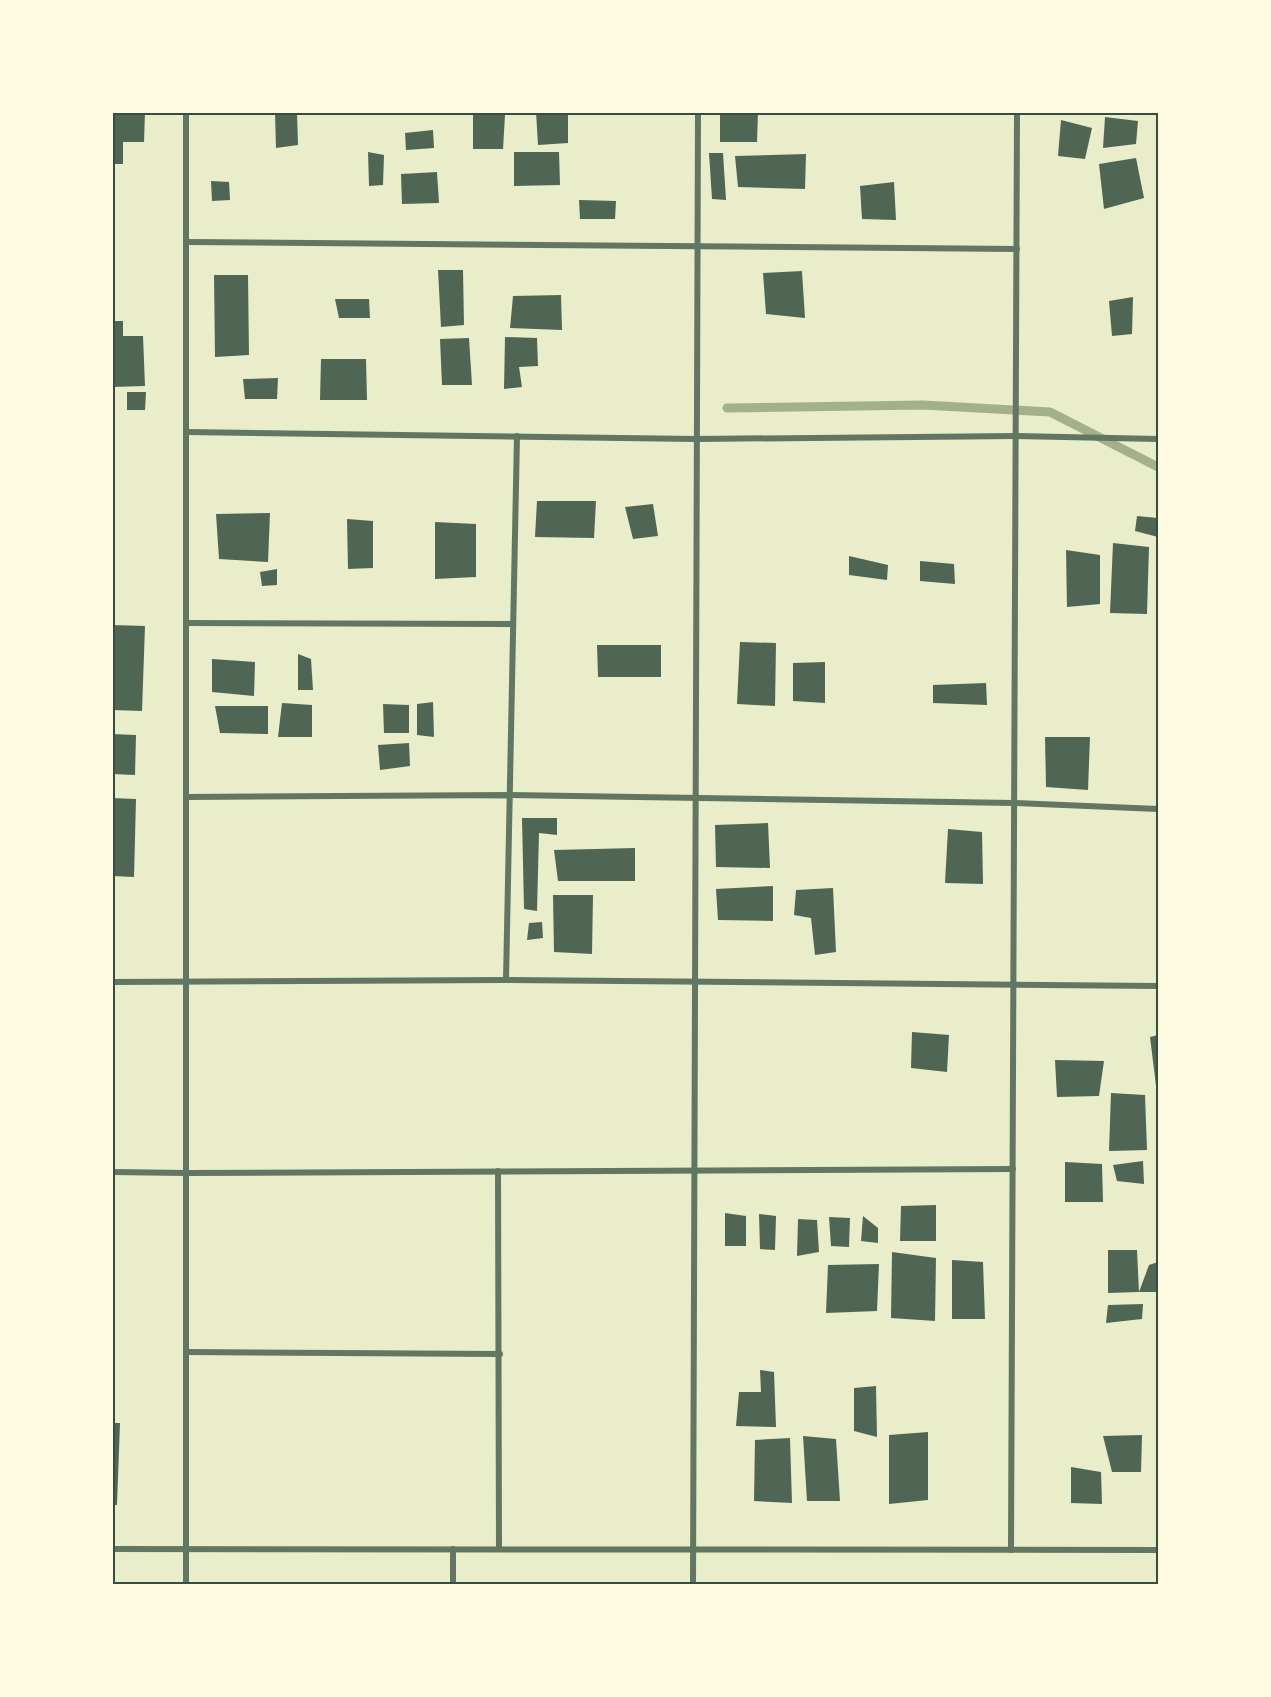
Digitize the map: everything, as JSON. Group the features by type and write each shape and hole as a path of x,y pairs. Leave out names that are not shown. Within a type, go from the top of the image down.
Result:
{"street":[{"path":"186,112 186,1584"},
{"path":"693,1584 698,112"},
{"path":"1011,1550 1017,112"},
{"path":"186,242 1017,249"},
{"path":"186,432 696,438 1016,436 1158,439"},
{"path":"506,980 517,436"},
{"path":"186,623 513,624"},
{"path":"186,797 510,795 1014,803 1158,809"},
{"path":"112,982 506,980 1158,986"},
{"path":"112,1172 1013,1169"},
{"path":"498,1171 499,1549"},
{"path":"186,1352 500,1354"},
{"path":"112,1549 1158,1550"},
{"path":"453,1549 453,1584"}],"building":[{"path":"112,112 145,112 144,142 123,142 123,164 112,164"},
{"path":"275,112 297,112 298,145 276,148"},
{"path":"536,112 568,112 568,143 538,145"},
{"path":"720,112 758,112 757,142 720,142"},
{"path":"473,114 505,115 503,149 473,149"},
{"path":"1105,117 1138,121 1136,144 1103,148"},
{"path":"1061,120 1092,128 1085,159 1058,156"},
{"path":"433,130 434,148 406,150 405,133"},
{"path":"368,152 384,155 383,185 369,186"},
{"path":"514,152 559,152 560,185 514,186"},
{"path":"709,153 723,153 726,200 712,199"},
{"path":"806,154 805,189 738,187 735,156"},
{"path":"1136,158 1144,198 1104,209 1099,164"},
{"path":"437,172 439,203 402,204 401,174"},
{"path":"211,181 229,182 230,200 212,201"},
{"path":"894,182 896,220 862,219 860,186"},
{"path":"579,200 616,201 615,219 580,219"},
{"path":"438,270 463,270 464,325 441,327"},
{"path":"802,271 805,318 766,314 763,273"},
{"path":"214,275 248,275 249,355 215,357"},
{"path":"561,295 562,330 510,328 513,296"},
{"path":"1133,297 1132,334 1112,336 1109,301"},
{"path":"335,299 369,299 370,318 339,318"},
{"path":"112,321 123,321 123,336 143,336 145,386 112,387"},
{"path":"505,337 537,338 538,366 519,367 522,387 504,389"},
{"path":"469,338 472,385 442,385 440,339"},
{"path":"321,359 366,359 367,400 320,400"},
{"path":"278,378 277,399 245,399 243,379"},
{"path":"127,392 146,392 145,410 127,410"},
{"path":"537,501 596,501 594,538 535,537"},
{"path":"653,504 658,536 633,539 625,507"},
{"path":"270,513 268,562 219,559 216,514"},
{"path":"1137,516 1158,518 1158,537 1135,531"},
{"path":"347,519 373,521 373,568 348,569"},
{"path":"435,522 476,524 476,577 435,579"},
{"path":"1113,543 1149,547 1147,614 1110,613"},
{"path":"1066,550 1100,555 1100,604 1067,607"},
{"path":"849,556 888,565 887,580 849,575"},
{"path":"920,561 954,564 955,584 920,581"},
{"path":"277,569 277,585 262,586 260,572"},
{"path":"112,625 145,626 142,711 112,710"},
{"path":"740,642 776,643 775,706 737,704"},
{"path":"597,645 661,645 661,677 598,677"},
{"path":"298,654 311,659 313,690 298,690"},
{"path":"212,659 255,662 254,696 212,692"},
{"path":"825,662 825,703 793,701 793,663"},
{"path":"986,683 987,705 933,703 933,685"},
{"path":"433,702 434,737 417,735 417,704"},
{"path":"282,703 312,705 312,737 278,737"},
{"path":"383,704 409,705 409,733 384,733"},
{"path":"215,706 268,706 268,734 220,733"},
{"path":"112,734 136,735 135,775 112,774"},
{"path":"1045,737 1090,737 1088,790 1046,787"},
{"path":"409,743 410,766 380,770 378,745"},
{"path":"112,798 136,799 134,877 112,876"},
{"path":"522,818 557,818 557,835 539,833 537,911 524,909"},
{"path":"768,823 770,868 716,867 715,825"},
{"path":"948,829 982,832 983,884 945,883"},
{"path":"635,848 635,881 558,881 554,850"},
{"path":"773,886 773,921 718,920 716,889"},
{"path":"833,888 836,952 815,955 811,918 794,915 796,890"},
{"path":"553,895 593,895 592,954 554,952"},
{"path":"542,922 543,938 527,940 529,923"},
{"path":"912,1032 949,1035 947,1072 911,1068"},
{"path":"1158,1035 1158,1094 1157,1094 1150,1037"},
{"path":"1055,1060 1104,1061 1099,1096 1057,1097"},
{"path":"1111,1093 1145,1095 1147,1150 1109,1151"},
{"path":"1143,1161 1144,1184 1117,1181 1113,1165"},
{"path":"1065,1162 1102,1164 1103,1202 1065,1202"},
{"path":"936,1205 936,1241 900,1241 901,1206"},
{"path":"725,1213 746,1216 746,1246 725,1246"},
{"path":"759,1214 776,1216 775,1250 760,1249"},
{"path":"863,1216 878,1228 878,1243 861,1241"},
{"path":"829,1217 850,1218 849,1247 831,1246"},
{"path":"798,1219 817,1220 819,1252 797,1256"},
{"path":"1108,1250 1137,1250 1139,1292 1108,1293"},
{"path":"892,1252 936,1258 935,1321 891,1318"},
{"path":"952,1260 983,1262 985,1319 952,1319"},
{"path":"1158,1262 1158,1292 1139,1292 1149,1265"},
{"path":"879,1264 877,1311 826,1313 828,1265"},
{"path":"1143,1304 1142,1319 1106,1323 1108,1305"},
{"path":"760,1370 774,1372 776,1427 736,1426 739,1392 761,1392"},
{"path":"876,1386 877,1437 854,1431 854,1388"},
{"path":"112,1423 120,1423 117,1505 112,1505"},
{"path":"928,1432 928,1500 889,1504 889,1435"},
{"path":"1142,1435 1141,1472 1112,1472 1103,1436"},
{"path":"803,1436 836,1439 840,1501 807,1501"},
{"path":"790,1438 792,1503 754,1501 755,1440"},
{"path":"1071,1467 1101,1472 1102,1504 1071,1503"}],"waterway":[{"path":"727,408 923,405 1050,412 1158,467"}]}
